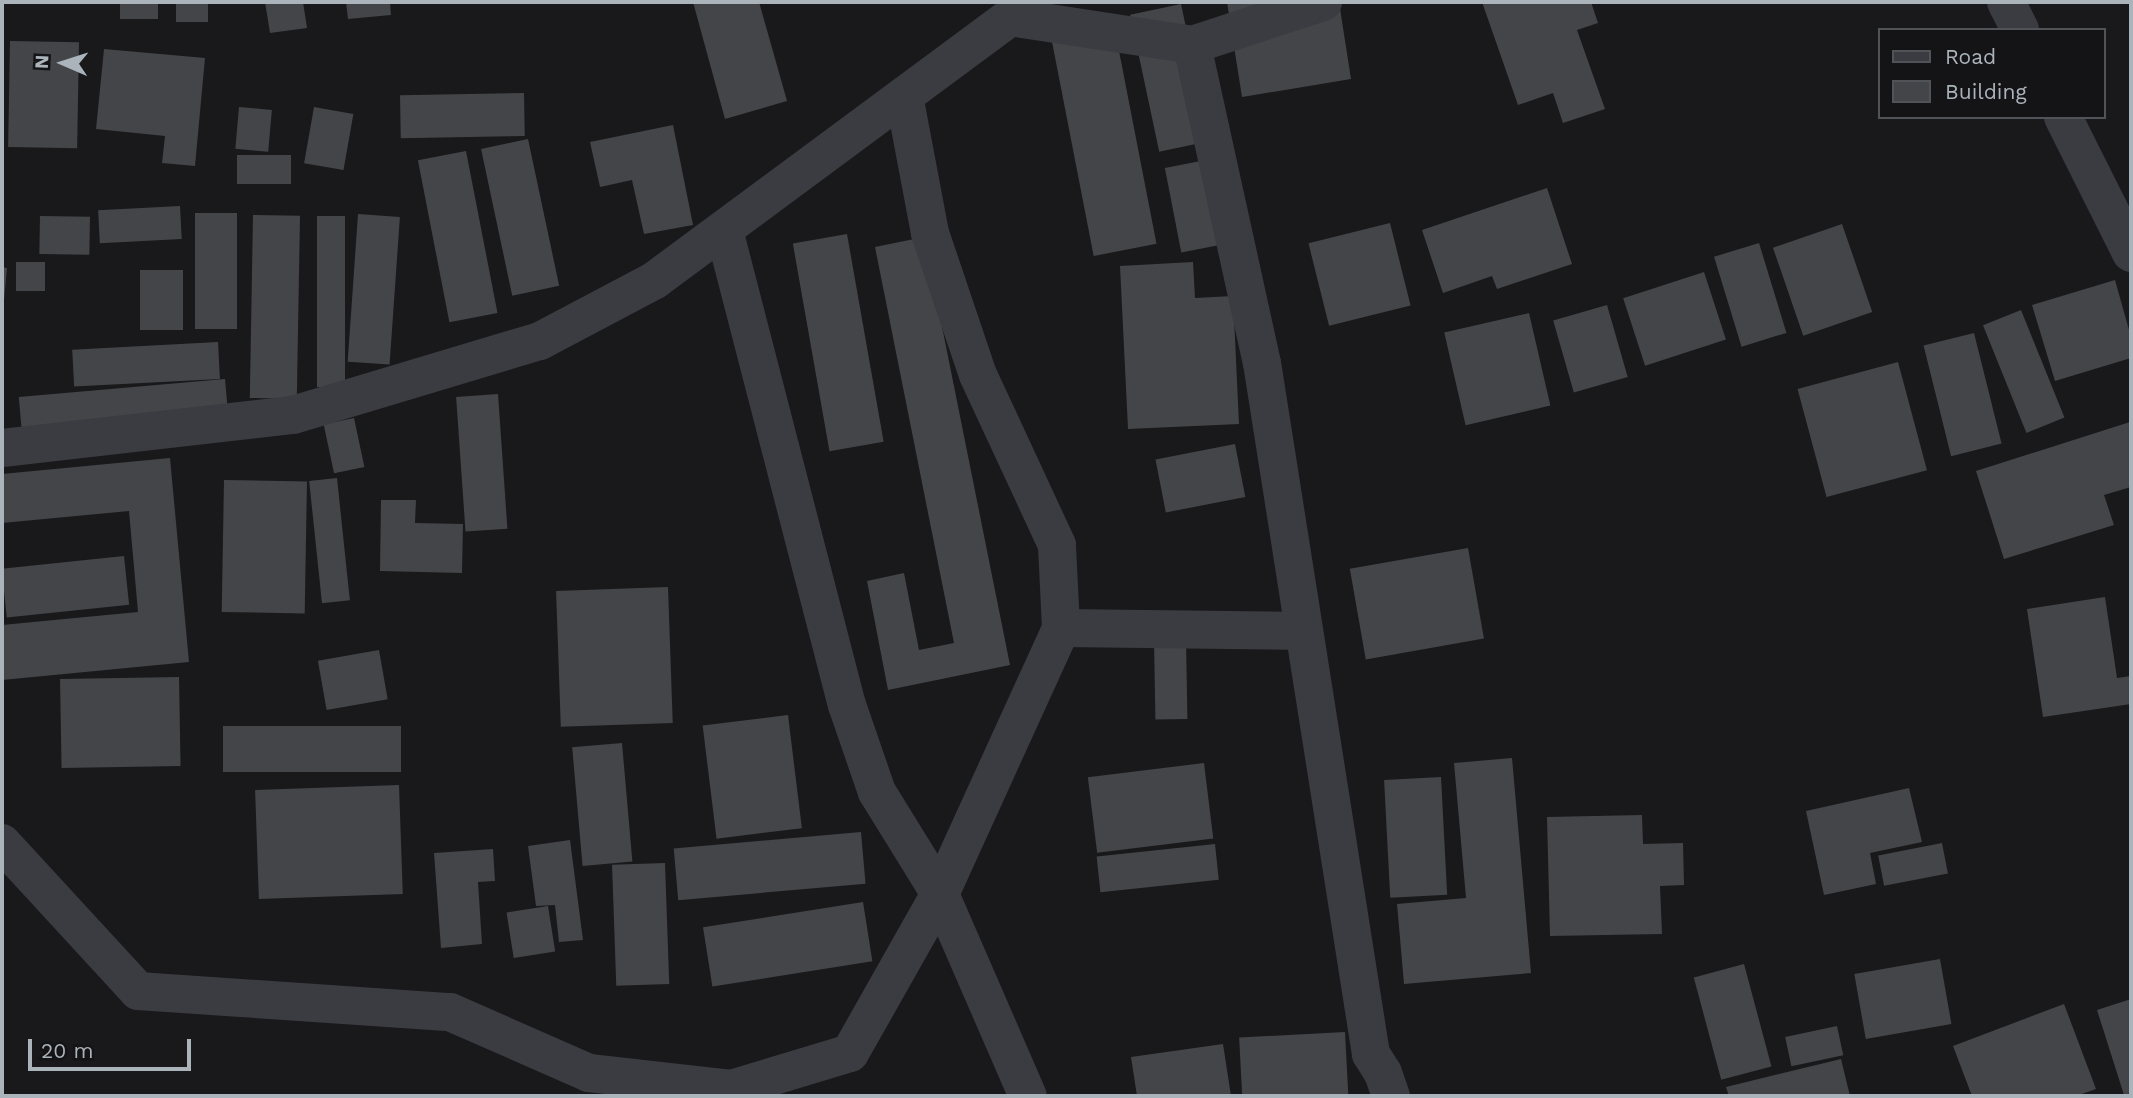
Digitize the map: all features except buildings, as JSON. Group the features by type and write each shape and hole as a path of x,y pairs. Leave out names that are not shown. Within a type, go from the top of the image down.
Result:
{"street":[{"path":"2,448 293,415 540,341 655,281 904,96 1006,9 1192,45 1323,2"},
{"path":"2006,2 2019,28"},
{"path":"1192,45 1262,363 1371,1054 1383,1073 1391,1096"},
{"path":"2,843 138,991 450,1012 589,1073 731,1089 850,1053 940,894 1061,628 1057,545 978,375 930,233 904,96"},
{"path":"2064,119 2131,253"},
{"path":"724,230 847,705 877,792 940,894 1028,1096"},
{"path":"1061,628 1304,631"}]}
